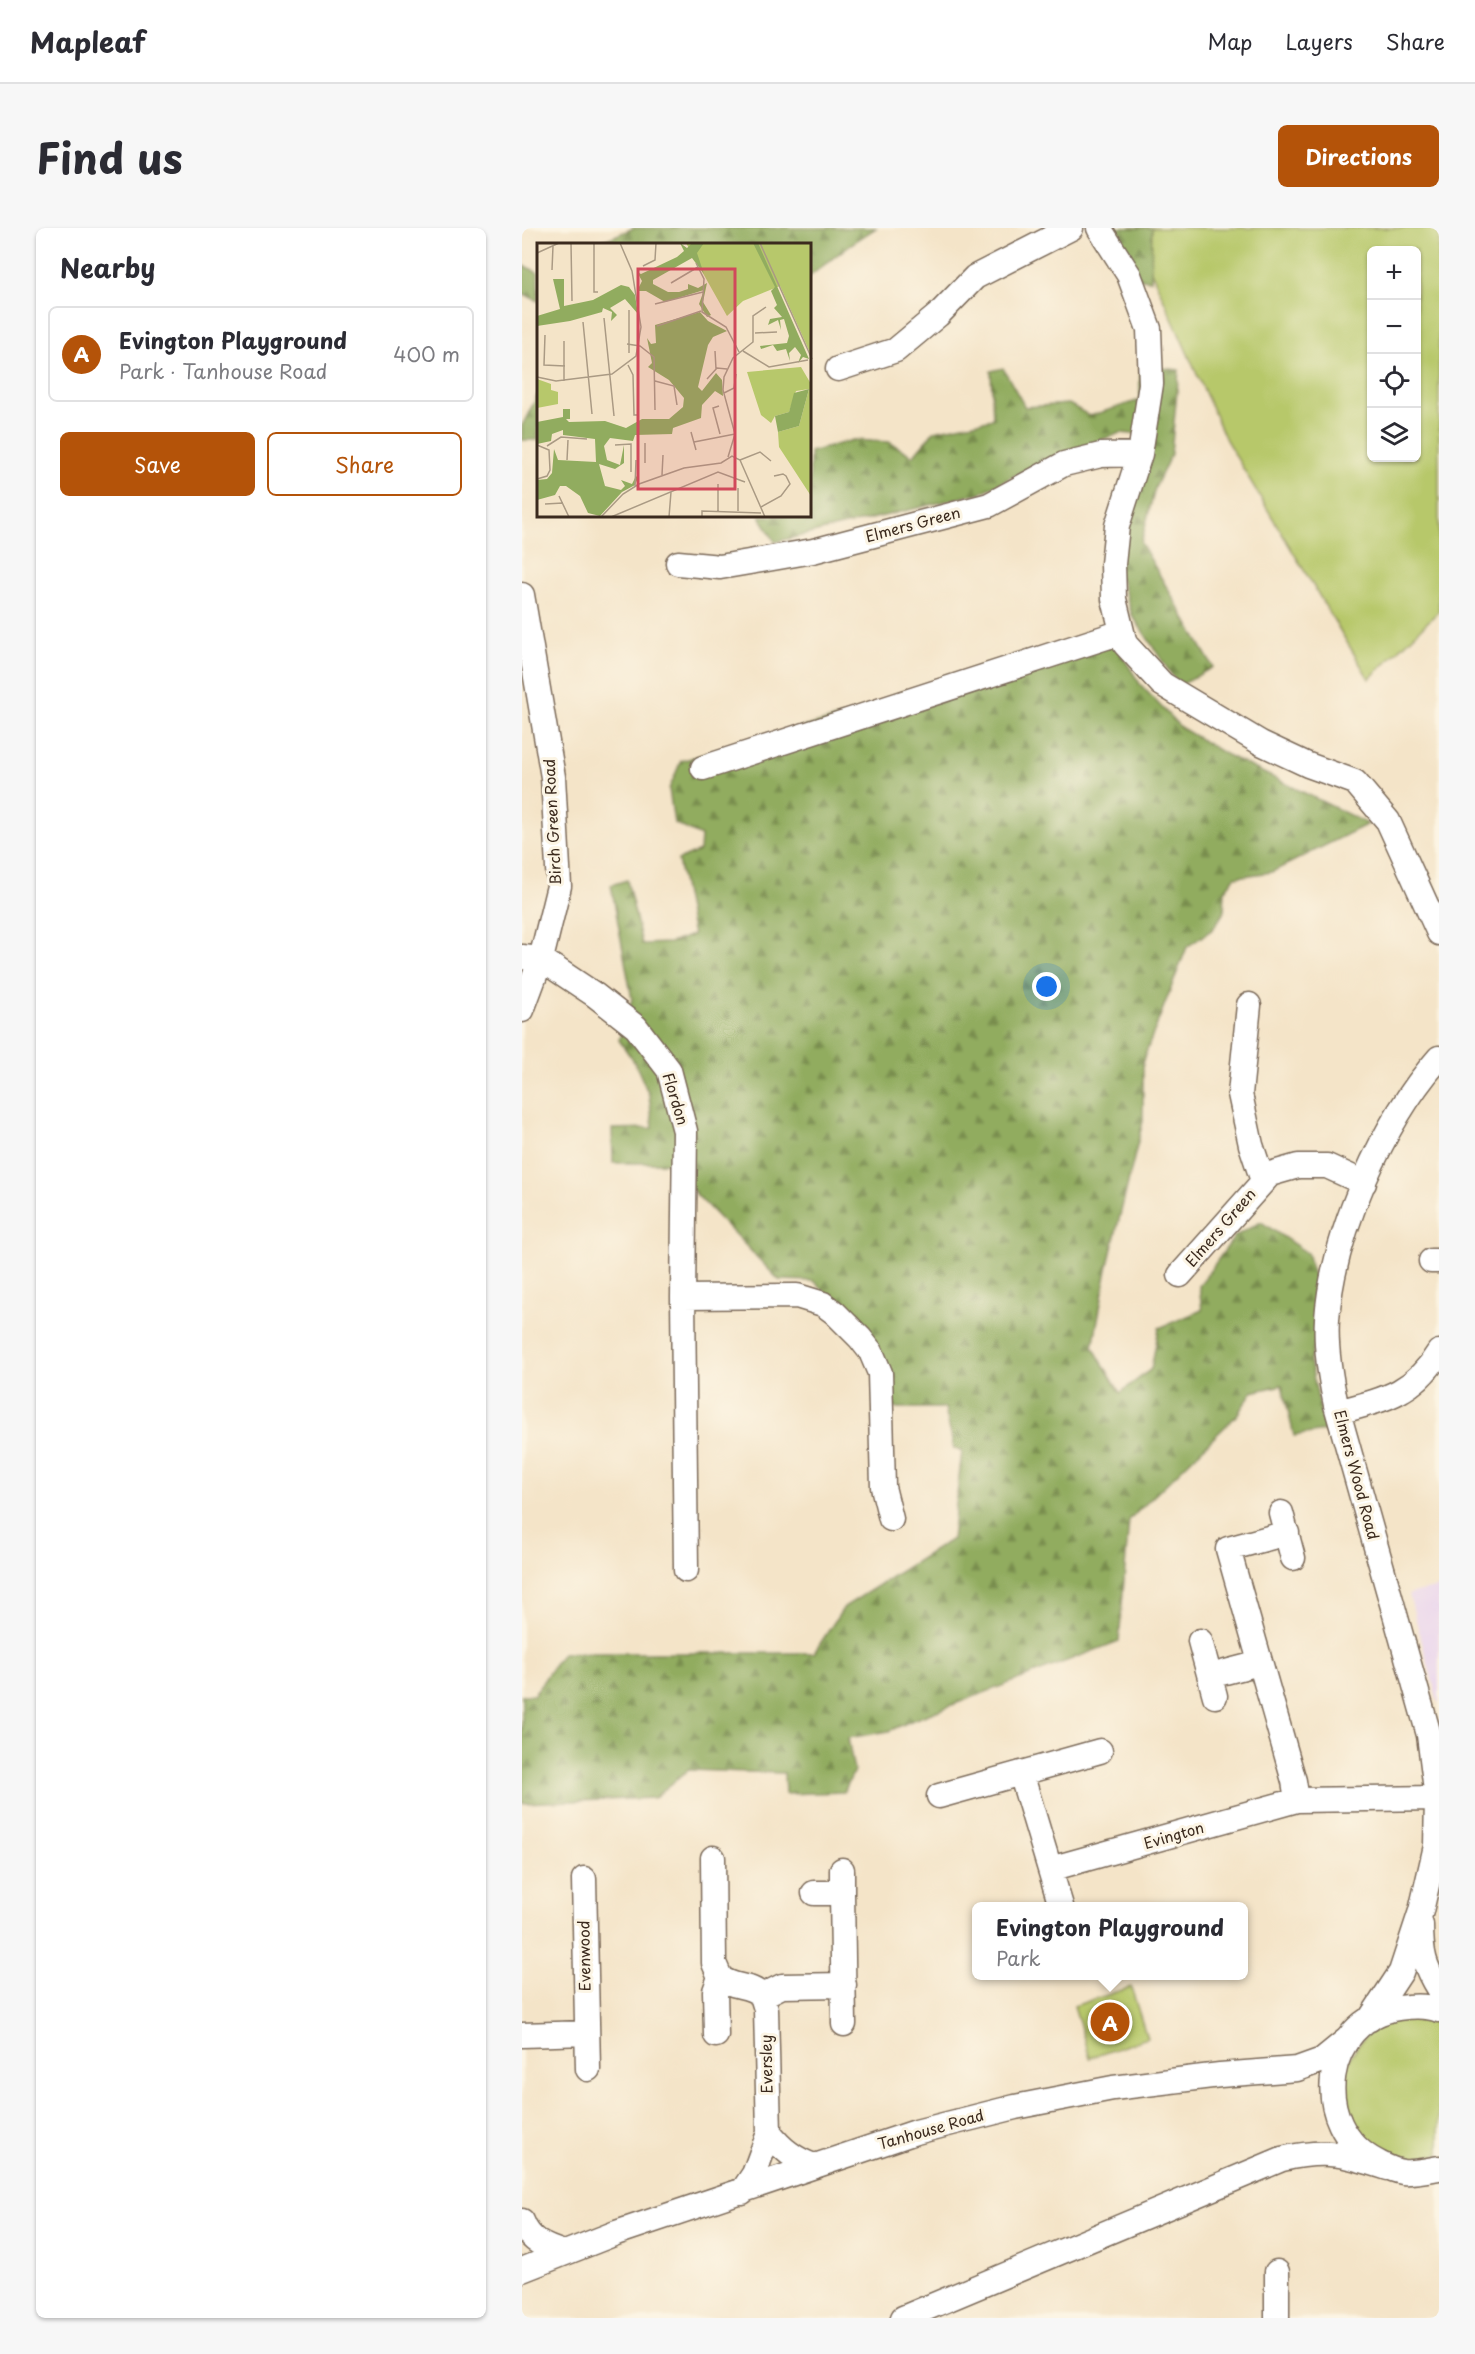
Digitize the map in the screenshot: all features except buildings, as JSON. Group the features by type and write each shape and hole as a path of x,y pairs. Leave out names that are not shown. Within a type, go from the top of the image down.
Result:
{"street":[{"path":"838,369 896,350 938,315 975,277 1071,228"},
{"path":"1099,228 1129,275 1149,330 1151,384 1140,454 1117,526 1113,564 1114,599 1125,644 1162,684 1261,743 1308,765 1355,782 1388,821 1439,933"},
{"name":"Elmers Green","path":"678,563 720,567 813,551 989,505 1064,464 1101,455 1140,454"},
{"name":"Birch Green Road","path":"522,596 553,777 559,886 532,958 522,1010"},
{"path":"703,768 1122,632"},
{"name":"Flordon","path":"532,958 595,995 636,1027 669,1070 685,1131 683,1296 686,1570"},
{"name":"Elmers Green","path":"1249,1005 1240,1094 1251,1145 1263,1181"},
{"name":"Elmers Wood Road","path":"1370,2019 1401,1972 1421,1911 1437,1834 1437,1798 1429,1736 1338,1412 1328,1350 1328,1309 1338,1254 1364,1183 1402,1105 1439,1058"},
{"name":"Elmers Green","path":"1179,1275 1270,1174 1298,1166 1327,1166 1364,1183"},
{"path":"683,1296 797,1296 823,1304 860,1338 871,1352 880,1373 883,1487 891,1519"},
{"path":"1338,1412 1379,1401 1401,1392 1418,1380 1439,1352"},
{"path":"1293,1557 1284,1523 1228,1549 1297,1800"},
{"path":"1200,1641 1212,1686 1260,1663"},
{"path":"939,1796 1100,1751"},
{"path":"1021,1773 1060,1902"},
{"name":"Evington","path":"1050,1869 1297,1800 1437,1798"},
{"path":"712,1858 714,1964 720,1977 730,1984 753,1988 762,1996 782,1986 844,1985"},
{"name":"Evenwood","path":"584,1879 588,2069"},
{"path":"814,1893 842,1881 844,2024"},
{"name":"Elmers Wood Road","path":"1421,1911 1421,1948 1426,1970 1439,1990"},
{"path":"716,2035 716,1991 720,1977"},
{"name":"Eversley","path":"742,2192 754,2174 769,2133 766,2009 762,1996"},
{"path":"1370,2019 1390,2009 1412,2006 1439,2010"},
{"name":"Tanhouse Road","path":"522,2270 564,2253 916,2132 1049,2100 1176,2080 1310,2066 1322,2060 1370,2019"},
{"path":"522,2035 587,2033"},
{"path":"1348,2038 1336,2061 1331,2087 1335,2113 1346,2136 1364,2156 1395,2170 1439,2168"},
{"path":"769,2133 782,2149 798,2160 814,2166"},
{"path":"903,2318 1282,2159 1302,2154 1340,2153 1439,2186"},
{"path":"522,2221 526,2233 544,2246 564,2253"},
{"path":"1277,2272 1277,2318"}],"shaded area":[{"path":"1439,1587 1439,1705 1409,1594"}],"green space":[{"path":"634,228 876,228 812,274 812,243 597,243"},
{"path":"1103,228 1152,228 1151,280 1140,279"},
{"path":"1132,228 1439,228 1439,611 1369,679 1226,440"},
{"path":"522,265 537,272 537,300 522,293"},
{"path":"1140,366 1179,370 1171,454 1155,488 1141,543 1213,667 1179,686 1132,615 1121,579 1102,567 1145,435 1120,433 1052,457 980,493 775,542 761,518 812,518 812,451 853,440 889,442 913,456 934,431 993,419 991,371 1003,368 1025,407 1069,404 1090,416 1140,400"},
{"path":"537,396 537,440 522,440 522,426"},
{"path":"1113,641 1140,684 1180,727 1225,754 1368,824 1272,872 1235,877 1225,890 1224,912 1213,929 1187,947 1143,1060 1143,1121 1107,1269 1093,1347 1120,1393 1151,1369 1159,1328 1202,1310 1199,1286 1235,1236 1261,1222 1307,1253 1317,1286 1317,1334 1310,1361 1325,1431 1294,1436 1282,1385 1252,1392 1237,1415 1129,1520 1119,1641 889,1731 848,1738 854,1771 844,1792 785,1794 784,1773 688,1770 654,1798 522,1803 522,1695 534,1695 562,1653 814,1653 844,1607 952,1539 962,1451 954,1449 945,1408 891,1408 872,1336 814,1281 779,1280 666,1163 613,1163 612,1129 653,1128 649,1095 635,1063 619,1040 632,999 611,885 627,880 642,944 670,943 693,935 678,860 700,851 701,836 674,823 669,789 681,761"},
{"path":"1131,1987 1147,2038 1090,2058 1074,2006"},
{"path":"1414,2016 1439,2021 1439,2154 1415,2159 1393,2155 1374,2145 1359,2130 1348,2110 1344,2089 1347,2066 1365,2037 1383,2025"}],"place":[{"name":"Evington Playground","path":"1110,2022"}]}
